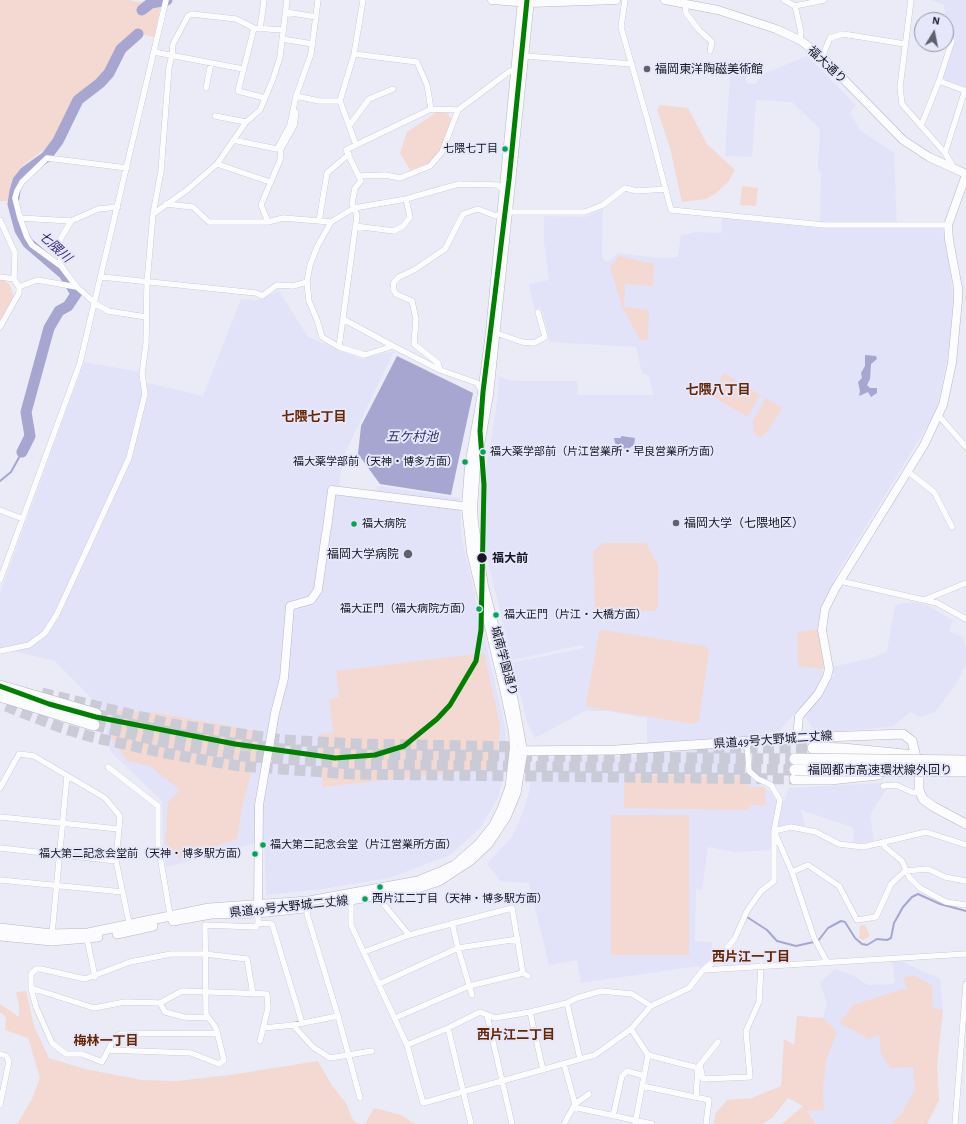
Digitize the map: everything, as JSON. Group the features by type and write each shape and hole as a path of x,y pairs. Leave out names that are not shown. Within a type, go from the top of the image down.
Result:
{"highway":[{"path":"0,682 16,687"},
{"path":"0,686 95,719 2,702"},
{"path":"813,748 843,749 915,756 966,757"},
{"path":"795,769 966,761"},
{"path":"795,769 855,777 919,770 966,771"},
{"name":"福岡都市高速環状線外回り","path":"795,769 966,771"}],"main road":[{"name":"県道49号大野城二丈線","path":"519,751 616,750 797,738 903,734 912,741 919,770 919,790"},
{"name":"県道49号大野城二丈線","path":"0,936 52,940 87,939 130,928 170,915 209,908 259,909 309,907 418,888 439,880 471,860 484,848 502,826 511,807 519,778 519,751"},
{"name":"県道49号大野城二丈線","path":"0,928 52,934 88,933 130,928 211,914 259,909 418,881 455,865 478,845 494,825 502,809 513,777 519,751"},
{"path":"919,790 923,799 934,807 966,824"}],"street":[{"path":"260,29 264,0"},
{"path":"153,214 187,190 217,164 246,122 260,110 280,58 288,0"},
{"path":"233,140 277,149 290,125 296,96 311,54 318,0"},
{"path":"356,145 340,101 354,54 363,0"},
{"path":"492,0 526,2 616,0"},
{"path":"625,0 621,27 671,210 824,225 948,225"},
{"name":"福大通り","path":"665,0 681,1 718,10 776,29 800,40 822,57 903,140 929,157 966,174"},
{"path":"784,0 795,6 824,0"},
{"path":"911,0 900,87 902,104 944,153 956,170"},
{"path":"0,580 72,390 96,304 126,168 166,1"},
{"path":"681,1 686,13 699,30 712,42 710,51"},
{"name":"城南学園通り","path":"519,751 513,732 471,552 469,466 482,393 525,56 526,2"},
{"name":"城南学園通り","path":"469,507 489,395 496,333 505,213 503,190 515,71 526,2"},
{"path":"795,6 801,32 800,40"},
{"path":"286,12 316,17"},
{"path":"0,651 29,645 45,633 57,614 129,458 145,394 142,374 146,343 147,283 153,214 161,170 169,67 175,40 188,16 192,14 236,19 254,28 283,30"},
{"path":"254,28 238,91 265,98"},
{"path":"822,57 830,38 843,34 905,44"},
{"path":"282,39 312,44"},
{"path":"154,52 244,69"},
{"path":"921,126 939,81 948,52"},
{"path":"354,54 417,62 427,85 431,109"},
{"path":"525,56 632,64"},
{"path":"206,88 211,63"},
{"path":"360,176 385,175 400,178 430,166 442,152 458,110 510,71 515,71"},
{"path":"939,81 965,91 944,153"},
{"path":"349,126 369,99 393,89"},
{"path":"296,96 320,101 340,101"},
{"path":"339,347 357,215 352,203 355,188 361,181 360,176 346,150 431,109 458,110"},
{"path":"268,222 261,205 280,160 281,149 294,126 296,112"},
{"path":"215,116 246,122"},
{"path":"319,221 327,173 349,154"},
{"path":"126,168 47,158 22,182 15,198 20,218 27,237 32,245 61,266 77,287 96,304 108,311 146,317"},
{"path":"217,164 270,182"},
{"path":"797,738 799,716 818,694 827,677 829,669 822,621 825,609 840,581 939,416 952,363 958,300 958,288 948,240 948,225 966,174"},
{"path":"393,346 364,355 339,347 322,337 309,301 307,282 310,265 318,245 331,222 354,208 406,199 459,184 498,185 503,190"},
{"path":"440,370 438,362 414,344 416,319 412,301 396,294 393,288 394,282 399,277 414,270 445,249 463,214 478,209 496,216 505,213 585,212 603,205 625,188 637,191 665,189"},
{"path":"355,226 394,231 403,226 410,217 406,199"},
{"path":"166,204 193,207 209,222 268,222 283,218 304,221 331,222"},
{"path":"20,218 71,221 98,209 118,208"},
{"path":"0,220 15,253 14,279 20,293 0,327"},
{"path":"61,266 60,240 71,221"},
{"path":"0,277 14,279"},
{"path":"102,277 147,283 256,293 262,296 277,285 293,286 307,282"},
{"path":"18,286 37,280 77,287"},
{"path":"496,333 522,342 534,344 545,337 538,312"},
{"path":"343,319 440,370 477,382 482,393"},
{"path":"939,416 966,446"},
{"path":"907,471 934,492 952,527"},
{"path":"108,1050 191,1053 219,1064 224,1060 216,1028 206,1014 205,925 256,927 258,923 259,805 275,713 284,678 290,606 311,600 318,590 332,490 469,507"},
{"path":"0,510 23,519"},
{"path":"840,581 937,603 966,619"},
{"path":"924,600 966,583"},
{"path":"351,900 351,925 407,1045 423,1103 595,1055 631,1029 651,1006 689,988 703,970 722,955 735,938 747,911 761,891 774,881 774,831 780,800 771,785 758,779 749,771 746,742"},
{"path":"0,788 19,754 34,756 105,798 120,816 116,861 130,928"},
{"path":"108,767 158,806 158,844 170,915"},
{"path":"52,934 58,886 67,776"},
{"path":"883,786 896,785 914,793 919,790"},
{"path":"0,817 119,829"},
{"path":"774,831 791,827 816,832 839,844 863,847 926,832 966,845"},
{"path":"774,831 792,872 815,941 827,962"},
{"path":"883,842 885,847 902,860 908,877 920,888 946,902 966,905"},
{"path":"0,848 116,861"},
{"path":"792,872 808,865 839,886 857,920 876,917 891,884 905,871 928,869 944,877 966,881"},
{"path":"0,880 123,892"},
{"path":"382,895 381,901 409,935"},
{"path":"309,907 307,914 338,1016 360,1098"},
{"path":"364,952 409,935 512,908 526,975 469,986 395,1018"},
{"path":"258,923 272,924 302,1022"},
{"path":"452,923 472,995"},
{"path":"87,939 95,977"},
{"path":"379,984 458,948 518,939"},
{"path":"217,1033 120,1034 115,1037 102,1062 82,1054 66,1054 52,1043 36,1007 30,988 31,974 36,969 85,979 95,977 130,962 171,954 205,954 247,959 253,994"},
{"path":"703,970 966,954"},
{"path":"699,1066 703,1078 750,1077 746,1031 759,1002 761,966"},
{"path":"955,1124 963,1059 966,984"},
{"path":"30,988 94,1008 125,1002 160,1003 182,991 267,994 268,1008 260,1041"},
{"path":"407,1045 448,1028 480,1012 495,1018 530,1012 567,1003 577,998 601,991 632,994 651,1006"},
{"path":"160,1003 165,1012 184,1017 208,1018"},
{"path":"567,1003 580,1059"},
{"path":"530,1012 543,1070"},
{"path":"487,1015 512,1124"},
{"path":"264,1028 293,1026 302,1022 338,1016"},
{"path":"293,1026 313,1047 330,1058 372,1051"},
{"path":"448,1028 471,1124"},
{"path":"631,1029 648,1055 635,1122"},
{"path":"696,1097 699,1066 718,1042"},
{"path":"0,1054 6,1056 9,1061 0,1105"},
{"path":"648,1055 699,1066"},
{"path":"564,1064 574,1106"},
{"path":"613,1116 622,1076 627,1071 644,1076"},
{"path":"642,1086 709,1100 706,1124"},
{"path":"564,1124 574,1106 589,1094"},
{"path":"574,1106 635,1122 652,1124"}],"shaded area":[{"path":"0,0 129,0 138,2 162,0 154,37 137,33 120,48 108,73 96,84 80,94 61,129 45,149 22,166 12,181 8,201 0,201"},
{"path":"931,0 966,0 966,88 945,80 943,77 951,52 954,52 956,38 954,38 954,12 945,12 944,5"},
{"name":"福岡大学（七隈地区）","path":"807,56 856,105 850,113 860,130 894,153 897,227 942,226 949,261 953,298 950,345 936,412 838,572 823,607 819,621 823,678 835,676 831,667 873,658 887,651 895,605 911,602 925,604 953,620 949,631 963,637 966,647 966,665 954,687 935,712 920,717 910,712 892,727 815,733 800,707 779,731 744,737 745,771 756,782 773,793 775,799 784,801 789,788 880,783 887,788 870,815 874,841 853,844 854,828 801,810 805,826 790,824 773,828 771,850 735,852 708,847 702,890 696,889 695,941 712,942 712,958 700,968 698,966 581,983 577,960 549,965 529,883 500,881 488,865 489,861 512,837 523,812 529,792 533,763 540,758 647,756 647,718 607,711 585,711 535,738 527,722 512,663 584,648 582,645 512,660 486,553 482,493 498,396 499,377 513,381 577,381 578,395 653,395 649,376 642,373 636,347 550,342 541,307 535,310 529,284 549,280 544,241 544,216 585,217 603,209 602,257 606,262 619,253 657,258 678,257 681,235 696,232 721,233 722,218 820,228 821,174 818,169 820,129 792,102 756,100 752,157 725,156 731,60 745,61 746,83 756,84 761,75"},
{"path":"660,105 688,108 707,144 735,170 728,182 715,194 706,199 682,202 670,148 657,109"},
{"path":"437,112 447,113 451,119 441,150 430,163 410,170 400,153 407,132"},
{"path":"742,186 758,188 756,206 740,205"},
{"path":"619,256 654,264 653,286 625,284 624,307 649,310 648,340 640,340 622,307 610,267"},
{"path":"0,277 10,285 13,295 12,303 0,321"},
{"path":"279,291 308,337 362,359 394,351 343,457 339,487 376,492 377,486 460,498 461,535 505,726 506,748 504,775 498,798 480,828 450,855 389,878 322,889 266,895 264,841 166,867 163,844 162,801 110,751 102,709 55,661 0,648 0,593 84,362 140,372 139,381 203,396 241,299 258,300"},
{"path":"724,373 760,395 747,417 711,395"},
{"path":"766,398 782,408 767,432 761,437 754,433 753,420"},
{"path":"603,543 646,543 658,565 658,608 654,611 595,612 593,552"},
{"path":"819,629 824,669 798,666 797,632"},
{"path":"603,630 705,646 709,650 699,721 694,724 588,707 586,704 599,632"},
{"path":"484,653 500,726 496,768 323,787 318,735 333,732 329,699 339,697 336,671"},
{"path":"112,710 159,713 262,732 242,807 237,839 179,859 165,843 168,802 180,790 150,766 127,761 112,739"},
{"path":"624,775 749,777 749,787 765,787 766,805 749,805 749,810 624,808"},
{"path":"611,815 689,815 689,955 611,955"},
{"path":"865,925 870,936 863,940 859,938 860,926"},
{"path":"904,958 905,963 940,979 943,1010 937,1066 939,1100 927,1124 816,1124 802,1104 794,1046 797,1016 823,1018 827,1003 820,983 835,969 852,975 868,985 892,984 895,982 892,959"},
{"path":"915,976 932,986 933,1008 943,1010 937,1066 939,1100 927,1124 892,1124 902,1113 915,1090 913,1067 891,1068 881,1054 879,1035 869,1039 840,1023 853,1005 902,989 908,991 903,977"},
{"path":"26,991 34,1026 49,1058 85,1069 142,1080 177,1081 230,1075 318,1061 333,1087 346,1103 353,1120 359,1124 17,1124 31,1101 40,1078 28,1038 5,1030 6,1018 2,1013 0,1013 0,1004 19,1017 19,1005 16,992"},
{"path":"797,1016 823,1018 837,1032 826,1061 823,1089 824,1110 807,1111 816,1124 782,1124 803,1106 788,1098 773,1117 763,1124 714,1124 715,1114 727,1100 752,1098 781,1086 784,1039 794,1045"},
{"path":"374,1108 401,1115 415,1124 365,1124"}],"water":[{"path":"865,355 876,356 877,359 871,364 870,379 867,385 870,388 877,388 877,393 871,397 868,392 859,396 860,391 858,382 862,378 861,373 865,366"},
{"name":"五ケ村池","path":"397,356 473,393 451,495 380,484 358,454 361,426"},
{"path":"621,436 635,438 634,445 628,449 619,448 615,443 614,438 621,438"}],"waterway":[{"name":"七隈川","path":"142,10 151,3 167,0"},
{"name":"七隈川","path":"22,452 30,436 26,412 49,328 59,311 68,306 76,294 64,274 28,243 20,230 13,204 15,191 18,181 25,172 46,157 58,141 78,100 100,83 109,73 121,49 138,34"},
{"name":"七隈川","path":"0,481 11,472 22,452"},
{"path":"747,917 767,930 777,941 796,946 818,941 828,928 841,921 845,922 855,938 862,944 867,945 877,939 887,940 891,938 894,923 903,907 912,897 918,894 940,904 966,911"}],"tunnel":[{"path":"42,693 171,724 284,740 355,744 524,747"},
{"path":"6,706 62,728 92,737 165,753 239,766 353,774 795,779"},
{"path":"96,714 131,724 208,740 283,749 354,754 795,759"},
{"path":"94,725 167,743 241,756 353,764 795,770"},
{"path":"697,748 813,748"}],"transit line":[{"name":"N","path":"0,686 49,704 96,717 235,744 335,758 375,755 404,746 437,719 450,705 476,661 481,630 484,485 480,431 483,392 509,180 527,0"}],"place":[{"name":"福岡東洋陶磁美術館","path":"647,69"},
{"name":"七隈七丁目","path":"505,149"},
{"name":"福大薬学部前（片江営業所・早良営業所方面）","path":"483,452"},
{"name":"福大薬学部前（天神・博多方面）","path":"465,462"},
{"name":"福岡大学（七隈地区）","path":"676,523"},
{"name":"福大病院","path":"354,524"},
{"name":"福岡大学病院","path":"408,554"},
{"name":"福大前","path":"482,558"},
{"name":"福大正門（福大病院方面）","path":"479,609"},
{"name":"福大正門（片江・大橋方面）","path":"496,615"},
{"name":"福大第二記念会堂（片江営業所方面）","path":"263,845"},
{"name":"福大第二記念会堂前（天神・博多駅方面）","path":"255,854"},
{"name":"西片江二丁目（天神・博多駅方面）","path":"365,899"}],"district":[{"name":"七隈八丁目","path":"718,390"},
{"name":"七隈七丁目","path":"314,417"},
{"name":"西片江一丁目","path":"751,957"},
{"name":"西片江二丁目","path":"516,1035"},
{"name":"梅林一丁目","path":"106,1041"}]}
